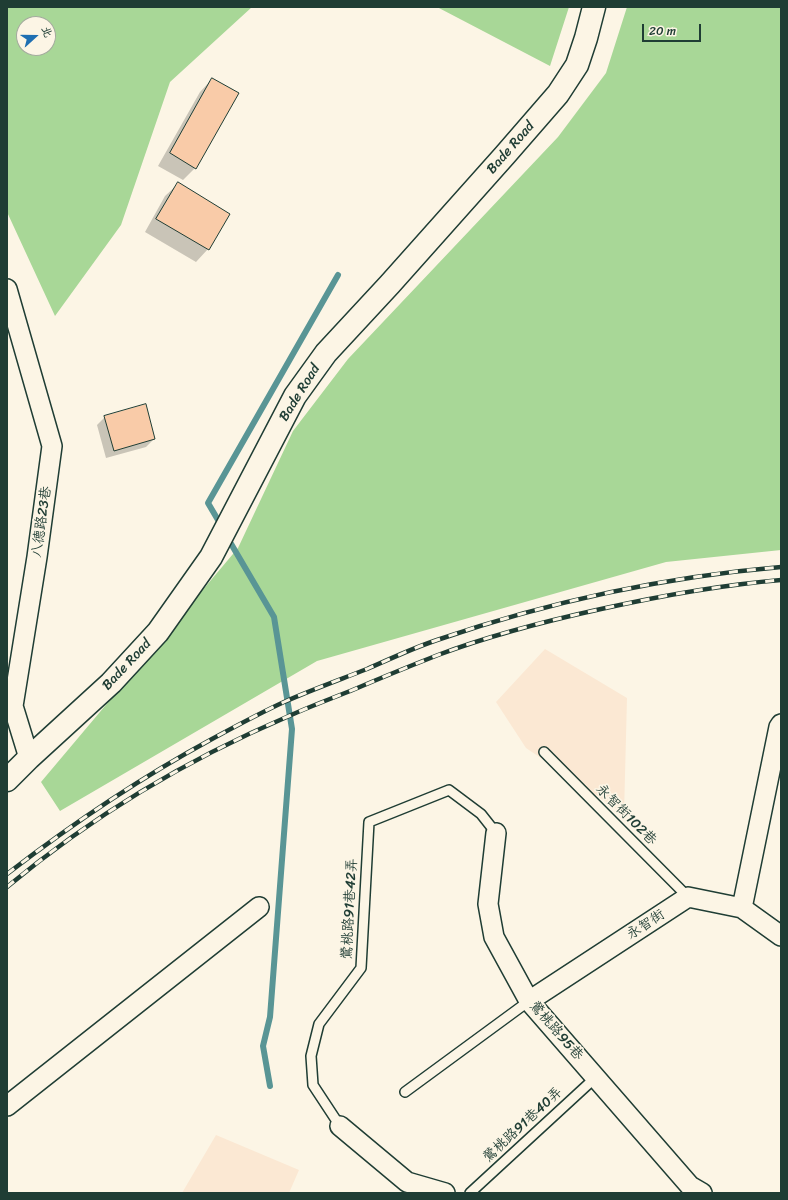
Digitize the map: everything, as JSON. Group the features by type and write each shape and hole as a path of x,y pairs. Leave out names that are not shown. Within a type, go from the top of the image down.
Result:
{"main road":[{"name":"Bade Road","path":"7,780 111,683 158,632 211,557 294,396 326,354 558,94 576,65 586,38 594,7"}],"street":[{"name":"八德路23巷","path":"7,289 52,446 38,557 13,706 29,758"},
{"path":"742,908 779,727 781,724"},
{"name":"鶯桃路95巷","path":"496,833 488,904 494,937 529,1001 690,1186 702,1193"},
{"path":"688,897 742,908 781,936"},
{"name":"永智街","path":"529,1001 688,897"},
{"path":"7,1106 259,907"},
{"path":"340,1126 407,1182 445,1193"}],"lane":[{"name":"永智街102巷","path":"544,752 688,897"},
{"name":"鶯桃路91巷42弄","path":"340,1126 313,1085 312,1056 319,1024 361,968 369,822 449,790 481,814 496,833"},
{"name":"永智街","path":"406,1092 529,1001"},
{"name":"鶯桃路91巷40弄","path":"470,1193 596,1077"}],"shaded area":[{"path":"545,649 627,698 624,814 526,748 496,702"},
{"path":"216,1135 299,1170 289,1193 182,1193"}],"green space":[{"path":"7,7 252,7 170,82 121,225 55,316 7,212"},
{"path":"437,7 569,7 550,66"},
{"path":"627,7 781,7 781,550 666,562 317,661 60,811 41,782 238,548 293,431 348,359 558,137 606,73"}],"building":[{"path":"212,78 239,93 196,169 170,153"},
{"path":"178,182 230,214 209,250 156,219"},
{"path":"146,404 155,439 114,451 104,416"}],"waterway":[{"path":"218,520 208,503 338,275"},
{"path":"230,542 274,617 292,729 270,1017 263,1046 270,1086"}],"railway":[{"path":"7,874 56,837 107,802 212,739 284,702 367,669 419,646 521,614 607,593 694,577 781,567"},
{"path":"7,887 39,861 107,813 142,791 214,751 314,705 428,659 498,635 580,614 691,592 781,580"}]}
